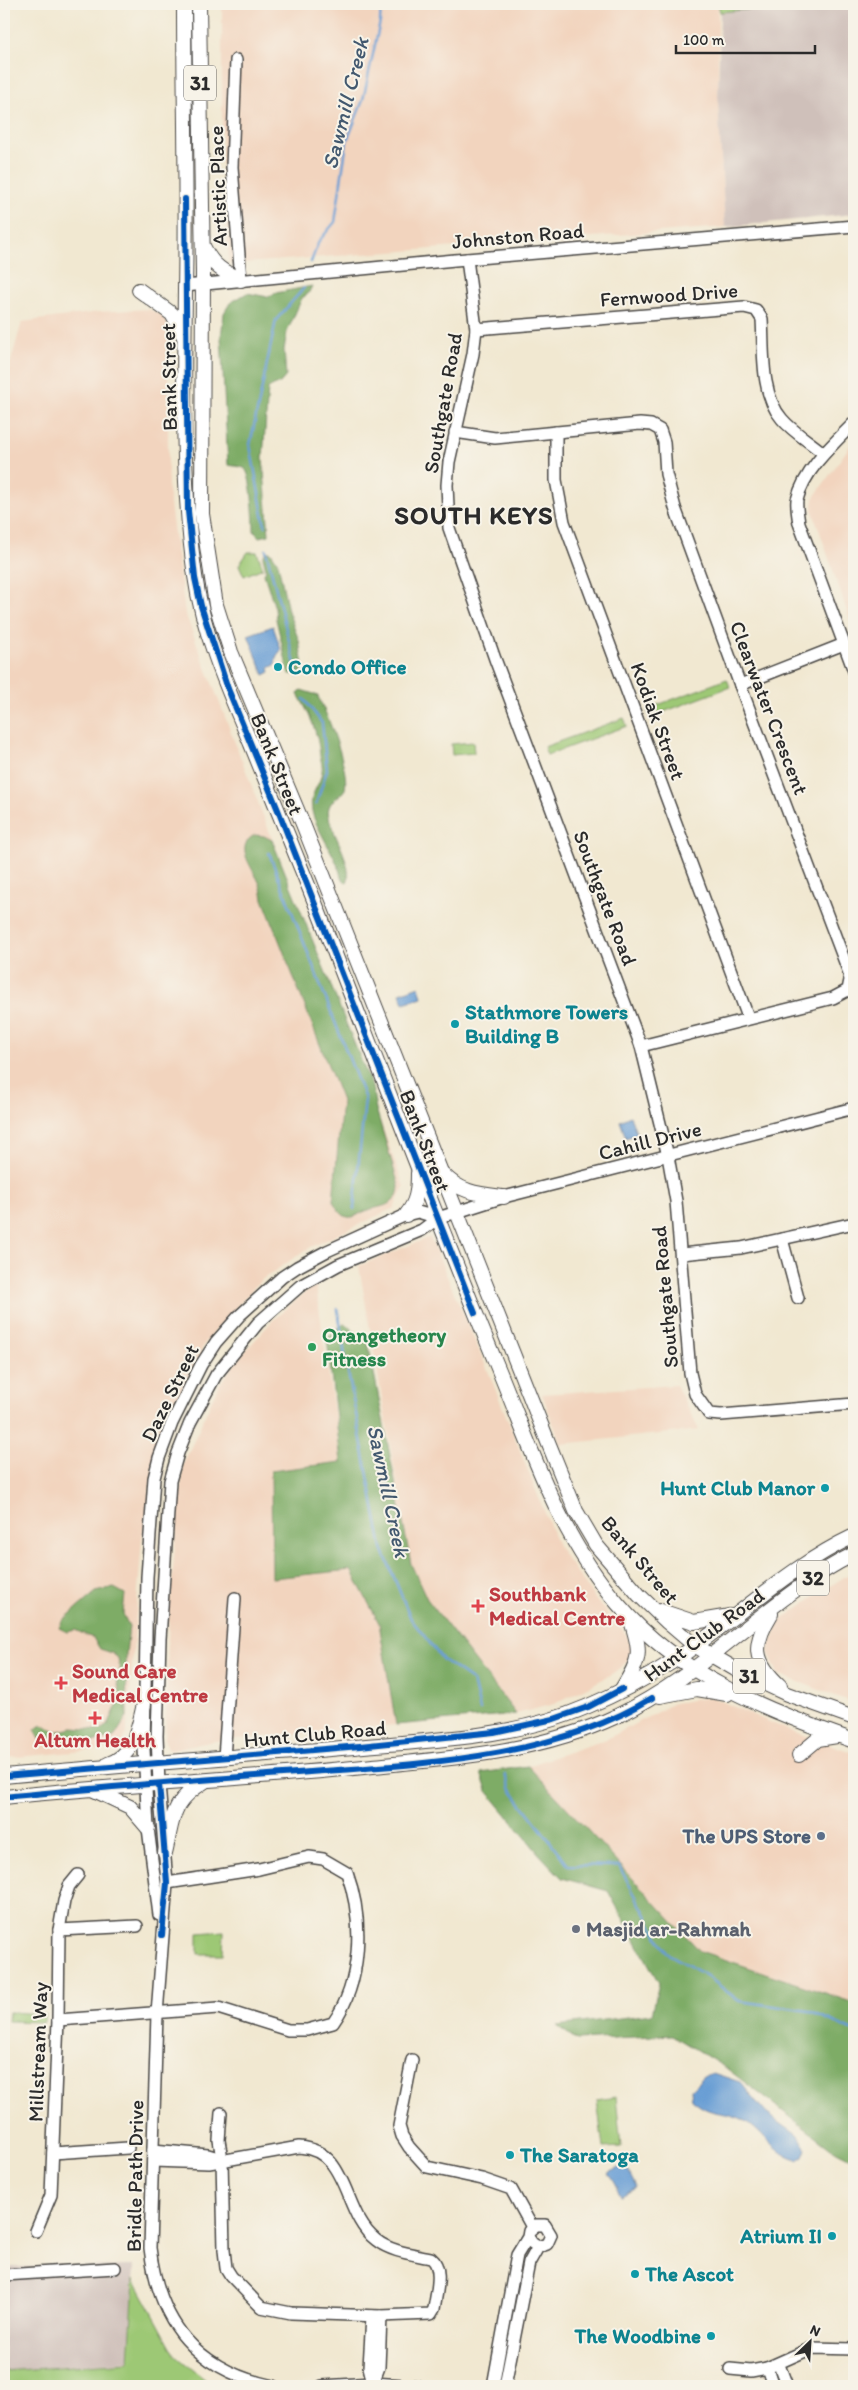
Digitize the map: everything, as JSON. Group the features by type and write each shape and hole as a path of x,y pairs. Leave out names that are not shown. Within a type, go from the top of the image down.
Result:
{"main road":[{"name":"Bank Street","path":"184,4 186,286 184,338 188,510 197,588 219,666 278,810 475,1313 569,1536 614,1600 630,1618 693,1670 739,1696 771,1711 854,1741"},
{"name":"Bank Street","path":"199,4 203,245 202,514 210,577 216,605 231,652 294,804 576,1511 596,1545 650,1606 694,1645 742,1673 787,1694 854,1718"},
{"path":"203,245 211,262 222,271 241,280"},
{"path":"139,290 172,314 184,338"},
{"path":"278,810 294,804"},
{"path":"406,1215 415,1203 417,1194 417,1165"},
{"path":"438,1167 452,1184 467,1192 504,1197"},
{"path":"475,1313 494,1308"},
{"path":"529,1442 546,1437"},
{"name":"Hunt Club Road","path":"4,1776 422,1741 494,1732 540,1722 580,1710 677,1658 811,1560 854,1536"},
{"path":"580,1553 596,1545"},
{"name":"Hunt Club Road","path":"4,1798 91,1788 152,1785 431,1762 493,1753 544,1742 599,1724 652,1698 693,1670 817,1575 854,1554"},
{"path":"650,1606 670,1615 694,1622 733,1616"},
{"path":"775,1607 761,1633 758,1656 768,1675 787,1694"},
{"path":"622,1689 634,1670 639,1653 638,1642 630,1618"},
{"path":"652,1698 697,1689 739,1696"},
{"path":"806,1723 814,1703"},
{"path":"100,1767 118,1761 130,1749 144,1704"},
{"path":"540,1722 544,1742"},
{"path":"799,1755 824,1736 840,1736"},
{"path":"165,1853 174,1813 180,1801 188,1792 206,1780"},
{"path":"91,1788 130,1806 148,1828"}],"street":[{"name":"Artistic Place","path":"236,60 232,167 241,280"},
{"name":"Johnston Road","path":"186,286 467,259 854,226"},
{"name":"Southgate Road","path":"467,259 476,329 473,354 455,432 447,484 450,528 496,659 641,1046 668,1156 676,1201 690,1373 695,1394 709,1414 721,1415 854,1404"},
{"name":"Fernwood Drive","path":"476,329 744,307 756,310 762,319 768,389 776,410 782,419 823,453"},
{"path":"854,422 823,453 799,494 797,502 799,523 854,671"},
{"name":"Clearwater Crescent","path":"455,432 494,438 640,424 651,425 660,430 669,488 850,980 848,990 833,998 748,1017 641,1046"},
{"name":"Kodiak Street","path":"556,432 556,480 564,522 748,1017"},
{"path":"740,685 844,644"},
{"name":"Cahill Drive","path":"456,1212 504,1197 854,1108"},
{"name":"Daze Street","path":"152,1785 144,1704 147,1577 154,1478 172,1423 201,1365 216,1342 239,1316 282,1278 326,1251 406,1215 418,1212 438,1218"},
{"name":"Daze Street","path":"151,1763 170,1481 178,1453 190,1423 216,1375 258,1323 300,1286 362,1255 422,1230 438,1218 456,1212"},
{"path":"681,1254 741,1248 854,1223"},
{"path":"353,1238 362,1255"},
{"path":"782,1240 798,1298"},
{"path":"201,1365 216,1375"},
{"path":"154,1478 170,1481"},
{"path":"147,1577 165,1577"},
{"path":"224,1758 235,1598"},
{"name":"Bridle Path Drive","path":"152,1785 148,1828 162,1935"},
{"name":"Bridle Path Drive","path":"152,1785 165,1853 167,1883 157,2014 150,2248 152,2267 156,2286 174,2326 206,2358 252,2384 273,2386"},
{"path":"58,2020 218,2008 296,2030 308,2030 332,2023 350,1987 359,1936 347,1873 337,1865 323,1859 298,1858 259,1869 167,1883"},
{"name":"Millstream Way","path":"36,2231 51,2195 58,2020 59,1930 64,1902 70,1886 78,1874"},
{"path":"59,1930 137,1926"},
{"path":"412,2060 399,2126 408,2147 427,2167 482,2178 511,2189 530,2232 532,2243 538,2247"},
{"path":"153,2156 209,2163 222,2159 300,2147 323,2152 336,2169 360,2224 374,2239 383,2246 431,2258 437,2262 439,2269 434,2309 431,2314 376,2316 286,2313 261,2307 231,2276 226,2268 222,2159 219,2140 221,2113"},
{"path":"53,2153 128,2148"},
{"path":"493,2386 517,2255 530,2232 540,2224 551,2231 550,2240 548,2244 538,2247 529,2263 505,2386"},
{"path":"4,2275 115,2268"},
{"path":"372,2385 369,2366 376,2316"},
{"path":"730,2369 751,2372 767,2368 812,2348 854,2349"},
{"path":"779,2364 787,2386"},
{"path":"767,2368 773,2386"},
{"path":"322,2386 418,2386"}],"shaded area":[{"path":"222,4 718,4 718,101 725,227 229,264 222,174"},
{"path":"814,4 854,4 854,214 725,227 718,101 720,12"},
{"path":"149,309 163,316 168,326 168,490 185,613 364,1077 404,1187 394,1208 309,1248 261,1280 206,1341 180,1394 153,1471 142,1538 127,1730 123,1742 116,1748 109,1749 4,1758 4,385 22,322 99,312"},
{"path":"854,440 854,632 812,509 815,496"},
{"path":"430,1237 488,1371 559,1548 599,1604 626,1634 630,1644 630,1656 621,1668 554,1704 516,1714 427,1599 411,1564 359,1266"},
{"path":"316,1286 341,1462 272,1578 351,1570 379,1623 396,1725 213,1741 173,1750 168,1748 165,1741 169,1612 183,1465 218,1386 272,1321 307,1291"},
{"path":"676,1385 699,1430 561,1444 542,1394"},
{"path":"854,1571 854,1703 778,1674 768,1651 780,1621"},
{"path":"711,1697 786,1729 854,1753 854,2003 700,1951 560,1808 528,1766 607,1739 674,1703"},
{"path":"134,2266 129,2361 4,2371 4,2267"}],"green space":[{"path":"718,4 814,4 720,12"},
{"path":"312,286 308,294 302,298 287,332 284,350 286,376 280,383 268,388 263,458 269,535 259,537 254,531 252,497 247,471 242,467 228,465 221,337 224,313 230,303 247,293 268,297 276,293"},
{"path":"248,552 257,552 263,568 244,576 239,565"},
{"path":"266,552 271,552 278,563 288,611 299,641 303,666 301,674 290,674 288,670 275,608 264,574 266,569 263,557"},
{"path":"727,679 730,687 650,717 647,709"},
{"path":"301,690 317,695 332,728 341,756 346,780 345,789 330,804 328,814 347,864 347,883 341,878 337,864 313,815 312,801 321,777 322,765 315,731 298,694"},
{"path":"624,718 627,726 547,755 544,747"},
{"path":"473,742 474,753 452,755 451,744"},
{"path":"255,835 264,836 272,840 372,1087 376,1109 399,1186 396,1197 391,1203 356,1216 347,1217 343,1215 333,1201 342,1101 263,899 259,882 246,856 246,844"},
{"path":"344,1323 368,1342 411,1564 427,1599 516,1714 396,1725 379,1623 351,1570 272,1578 271,1471 341,1462 327,1338"},
{"path":"114,1588 125,1594 123,1614 129,1626 126,1654 127,1717 112,1738 90,1742 45,1743 41,1741 35,1730 43,1725 55,1732 73,1728 100,1730 108,1725 121,1697 117,1680 120,1671 118,1658 112,1653 100,1649 93,1638 75,1630 67,1632 59,1628 62,1621 96,1592"},
{"path":"528,1766 700,1951 854,2003 854,2156 852,2159 831,2148 726,2068 672,2035 577,2040 557,2026 652,2014 659,1983 608,1891 562,1878 540,1855 487,1791 481,1773"},
{"path":"224,1931 223,1954 198,1954 198,1933"},
{"path":"9,2012 45,2014 44,2022 8,2021"},
{"path":"616,2097 621,2147 603,2148 597,2100"},
{"path":"134,2279 176,2356 212,2385 4,2386 4,2371 129,2362"}],"water":[{"path":"273,626 281,650 276,657 275,665 269,668 270,672 264,675 248,635"},
{"path":"419,986 422,997 404,1003 400,993"},
{"path":"630,1116 637,1134 626,1138 620,1121"},
{"path":"713,2073 740,2082 766,2113 797,2135 807,2148 804,2156 798,2160 782,2153 749,2123 735,2116 705,2109 692,2100 691,2089 704,2076"},
{"path":"625,2165 636,2187 621,2195 608,2173"}],"waterway":[{"name":"Sawmill Creek","path":"311,262 319,241 335,222 347,141 363,100 380,22 381,4"},
{"name":"Sawmill Creek","path":"265,526 250,445 276,320 304,288"},
{"name":"Sawmill Creek","path":"266,550 298,676"},
{"name":"Sawmill Creek","path":"304,699 322,723 327,770 316,804"},
{"name":"Sawmill Creek","path":"269,853 365,1099 354,1209"},
{"name":"Sawmill Creek","path":"338,1309 345,1357 382,1548 411,1619 443,1660 473,1681 480,1710"},
{"name":"Sawmill Creek","path":"505,1775 511,1790 568,1865 619,1866 667,1953 707,1976 739,2001 809,2011 854,2031"}],"cycle path":[{"path":"185,199 188,511 195,578 201,606 228,689 278,810 475,1313"},
{"path":"4,1776 360,1746 494,1732 554,1719 588,1707 622,1689"},
{"path":"4,1797 387,1766 480,1756 570,1735 612,1719 652,1698"},
{"path":"159,1784 167,1883 162,1935"}],"place":[{"name":"Condo Office","path":"278,667"},
{"name":"Stathmore Towers Building B","path":"455,1024"},
{"name":"Orangetheory Fitness","path":"312,1347"},
{"name":"Hunt Club Manor","path":"825,1488"},
{"name":"Southbank Medical Centre","path":"478,1606"},
{"name":"Sound Care Medical Centre","path":"61,1683"},
{"name":"Altum Health","path":"95,1718"},
{"name":"The UPS Store","path":"821,1836"},
{"name":"Masjid ar-Rahmah","path":"576,1929"},
{"name":"The Saratoga","path":"510,2155"},
{"name":"Atrium II","path":"832,2236"},
{"name":"The Ascot","path":"635,2274"},
{"name":"The Woodbine","path":"711,2336"}],"district":[{"name":"SOUTH KEYS","path":"474,515"}]}
